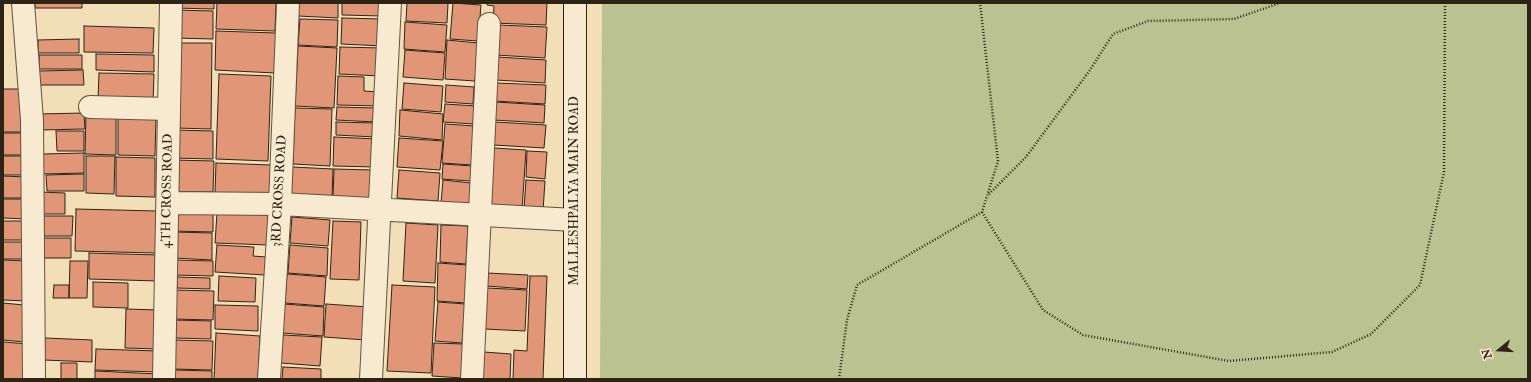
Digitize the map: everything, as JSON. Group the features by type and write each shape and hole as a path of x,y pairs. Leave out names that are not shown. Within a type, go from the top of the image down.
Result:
{"street":[{"path":"23,3 32,120 34,379"},
{"name":"4TH CROSS ROAD","path":"164,379 171,3"},
{"name":"3RD CROSS ROAD","path":"269,379 280,204 288,3"},
{"path":"371,379 390,3"},
{"name":"MALLESHPALYA MAIN ROAD","path":"575,3 576,379"},
{"path":"472,379 489,24"},
{"path":"90,108 169,109"},
{"path":"168,203 280,204 575,220"}],"path":[{"path":"839,379 846,320 857,285 982,212 998,161 980,3"},
{"path":"988,195 1026,157 1090,70 1113,34 1148,21 1234,19 1280,3"},
{"path":"982,212 1042,310 1083,335 1229,361 1332,352 1371,334 1420,285 1444,172 1445,3"}],"green space":[{"path":"602,3 1528,3 1528,379 600,379"}],"building":[{"path":"35,3 82,3 82,8 35,8"},
{"path":"175,3 214,3 214,9 175,8"},
{"path":"217,3 276,3 275,31 216,29"},
{"path":"299,3 338,3 338,18 298,16"},
{"path":"342,3 383,3 382,16 342,15"},
{"path":"407,3 448,3 447,23 406,21"},
{"path":"453,3 481,5 478,41 450,39"},
{"path":"487,3 547,3 546,25 493,23 494,6 487,5"},
{"path":"176,10 213,11 213,39 175,38"},
{"path":"342,18 383,19 383,46 341,44"},
{"path":"300,19 338,20 337,47 298,45"},
{"path":"405,22 447,25 445,52 404,49"},
{"path":"498,25 547,27 545,58 496,55"},
{"path":"84,26 154,28 153,53 84,52"},
{"path":"216,31 276,33 275,73 215,70"},
{"path":"79,39 79,53 38,53 38,40"},
{"path":"447,40 478,43 475,81 445,79"},
{"path":"176,43 212,43 211,129 176,128"},
{"path":"298,46 337,48 334,108 295,106"},
{"path":"340,47 382,48 381,76 339,74"},
{"path":"405,50 445,53 443,80 403,77"},
{"path":"96,54 154,55 154,72 96,70"},
{"path":"39,55 82,55 82,69 39,69"},
{"path":"497,57 546,60 545,83 496,80"},
{"path":"83,70 84,85 39,85 39,71"},
{"path":"99,73 154,74 153,102 98,100"},
{"path":"219,74 271,76 268,161 216,159"},
{"path":"338,76 364,77 364,91 380,92 380,106 337,105"},
{"path":"404,83 443,86 441,112 402,109"},
{"path":"496,83 546,85 545,104 495,101"},
{"path":"446,85 474,87 473,104 445,102"},
{"path":"3,89 21,89 21,132 3,132"},
{"path":"495,102 545,105 544,123 494,120"},
{"path":"445,104 476,106 474,124 443,122"},
{"path":"337,107 377,108 376,122 336,120"},
{"path":"295,108 332,109 330,166 293,164"},
{"path":"400,110 443,114 442,140 399,136"},
{"path":"84,113 85,129 40,130 39,114"},
{"path":"86,115 116,116 116,155 85,154"},
{"path":"118,116 156,116 155,156 118,155"},
{"path":"336,122 376,123 375,137 336,135"},
{"path":"495,122 546,125 544,148 494,145"},
{"path":"445,124 475,126 472,165 442,163"},
{"path":"174,130 213,131 213,159 173,158"},
{"path":"56,131 84,131 84,151 57,151"},
{"path":"3,133 24,133 25,155 3,155"},
{"path":"334,137 377,139 376,167 333,166"},
{"path":"399,138 443,141 440,170 397,167"},
{"path":"494,148 526,150 522,210 490,207"},
{"path":"527,151 547,152 545,179 526,177"},
{"path":"84,153 84,173 42,174 42,154"},
{"path":"3,156 24,156 24,175 3,175"},
{"path":"86,156 115,156 114,194 86,193"},
{"path":"116,157 155,158 155,197 116,196"},
{"path":"173,160 214,161 213,192 172,192"},
{"path":"216,163 271,165 270,195 215,193"},
{"path":"443,164 473,166 471,181 442,179"},
{"path":"292,167 333,169 332,198 291,196"},
{"path":"334,169 373,170 372,199 333,198"},
{"path":"399,170 440,173 438,201 397,198"},
{"path":"84,174 84,191 47,191 46,175"},
{"path":"3,176 26,177 26,198 3,198"},
{"path":"443,180 471,183 470,205 441,203"},
{"path":"526,180 545,181 543,211 524,209"},
{"path":"40,192 65,193 65,214 40,214"},
{"path":"3,199 27,199 27,219 3,218"},
{"path":"76,209 157,211 156,253 75,251"},
{"path":"173,211 213,212 213,232 173,231"},
{"path":"217,213 269,215 268,245 215,243"},
{"path":"42,216 73,216 72,236 42,236"},
{"path":"292,217 330,220 328,246 290,243"},
{"path":"3,221 24,221 24,240 3,240"},
{"path":"333,221 361,222 359,280 330,279"},
{"path":"406,223 438,225 435,283 403,281"},
{"path":"441,225 468,226 466,264 440,262"},
{"path":"174,232 212,233 212,260 174,258"},
{"path":"41,238 71,238 71,258 41,258"},
{"path":"3,242 26,242 25,259 3,259"},
{"path":"217,245 254,247 253,256 266,257 265,275 215,272"},
{"path":"290,245 328,248 327,276 288,273"},
{"path":"89,253 158,255 158,281 89,279"},
{"path":"3,260 27,261 26,301 3,300"},
{"path":"174,260 213,261 213,276 174,275"},
{"path":"70,261 88,261 87,298 69,298"},
{"path":"438,263 467,265 466,303 437,301"},
{"path":"487,273 528,275 527,289 487,286"},
{"path":"287,274 326,277 324,306 285,303"},
{"path":"219,276 256,278 255,302 218,301"},
{"path":"530,276 547,276 543,379 513,379 514,350 527,351"},
{"path":"177,277 210,278 210,289 177,288"},
{"path":"93,282 128,283 128,308 93,307"},
{"path":"54,285 69,285 69,298 53,298"},
{"path":"392,285 435,287 431,373 387,371"},
{"path":"487,288 527,290 525,331 485,329"},
{"path":"173,290 214,291 213,320 173,319"},
{"path":"438,302 465,304 462,343 435,341"},
{"path":"3,303 24,305 24,342 3,340"},
{"path":"284,304 324,307 323,336 282,333"},
{"path":"326,304 368,307 366,340 324,337"},
{"path":"215,305 258,306 258,331 215,329"},
{"path":"126,309 159,310 158,349 125,348"},
{"path":"174,320 211,321 211,339 174,338"},
{"path":"216,333 260,336 258,379 214,379"},
{"path":"283,335 322,337 320,366 281,363"},
{"path":"45,338 92,340 92,362 44,360"},
{"path":"174,340 213,341 212,370 173,369"},
{"path":"3,342 28,344 26,379 3,379"},
{"path":"434,343 464,344 462,378 432,376"},
{"path":"96,349 158,351 157,372 95,370"},
{"path":"484,352 511,354 510,379 483,379"},
{"path":"61,363 77,363 77,379 61,379"},
{"path":"283,367 321,369 321,379 282,379"},
{"path":"174,370 212,371 212,379 173,379"},
{"path":"95,371 158,374 158,379 95,379"}]}
